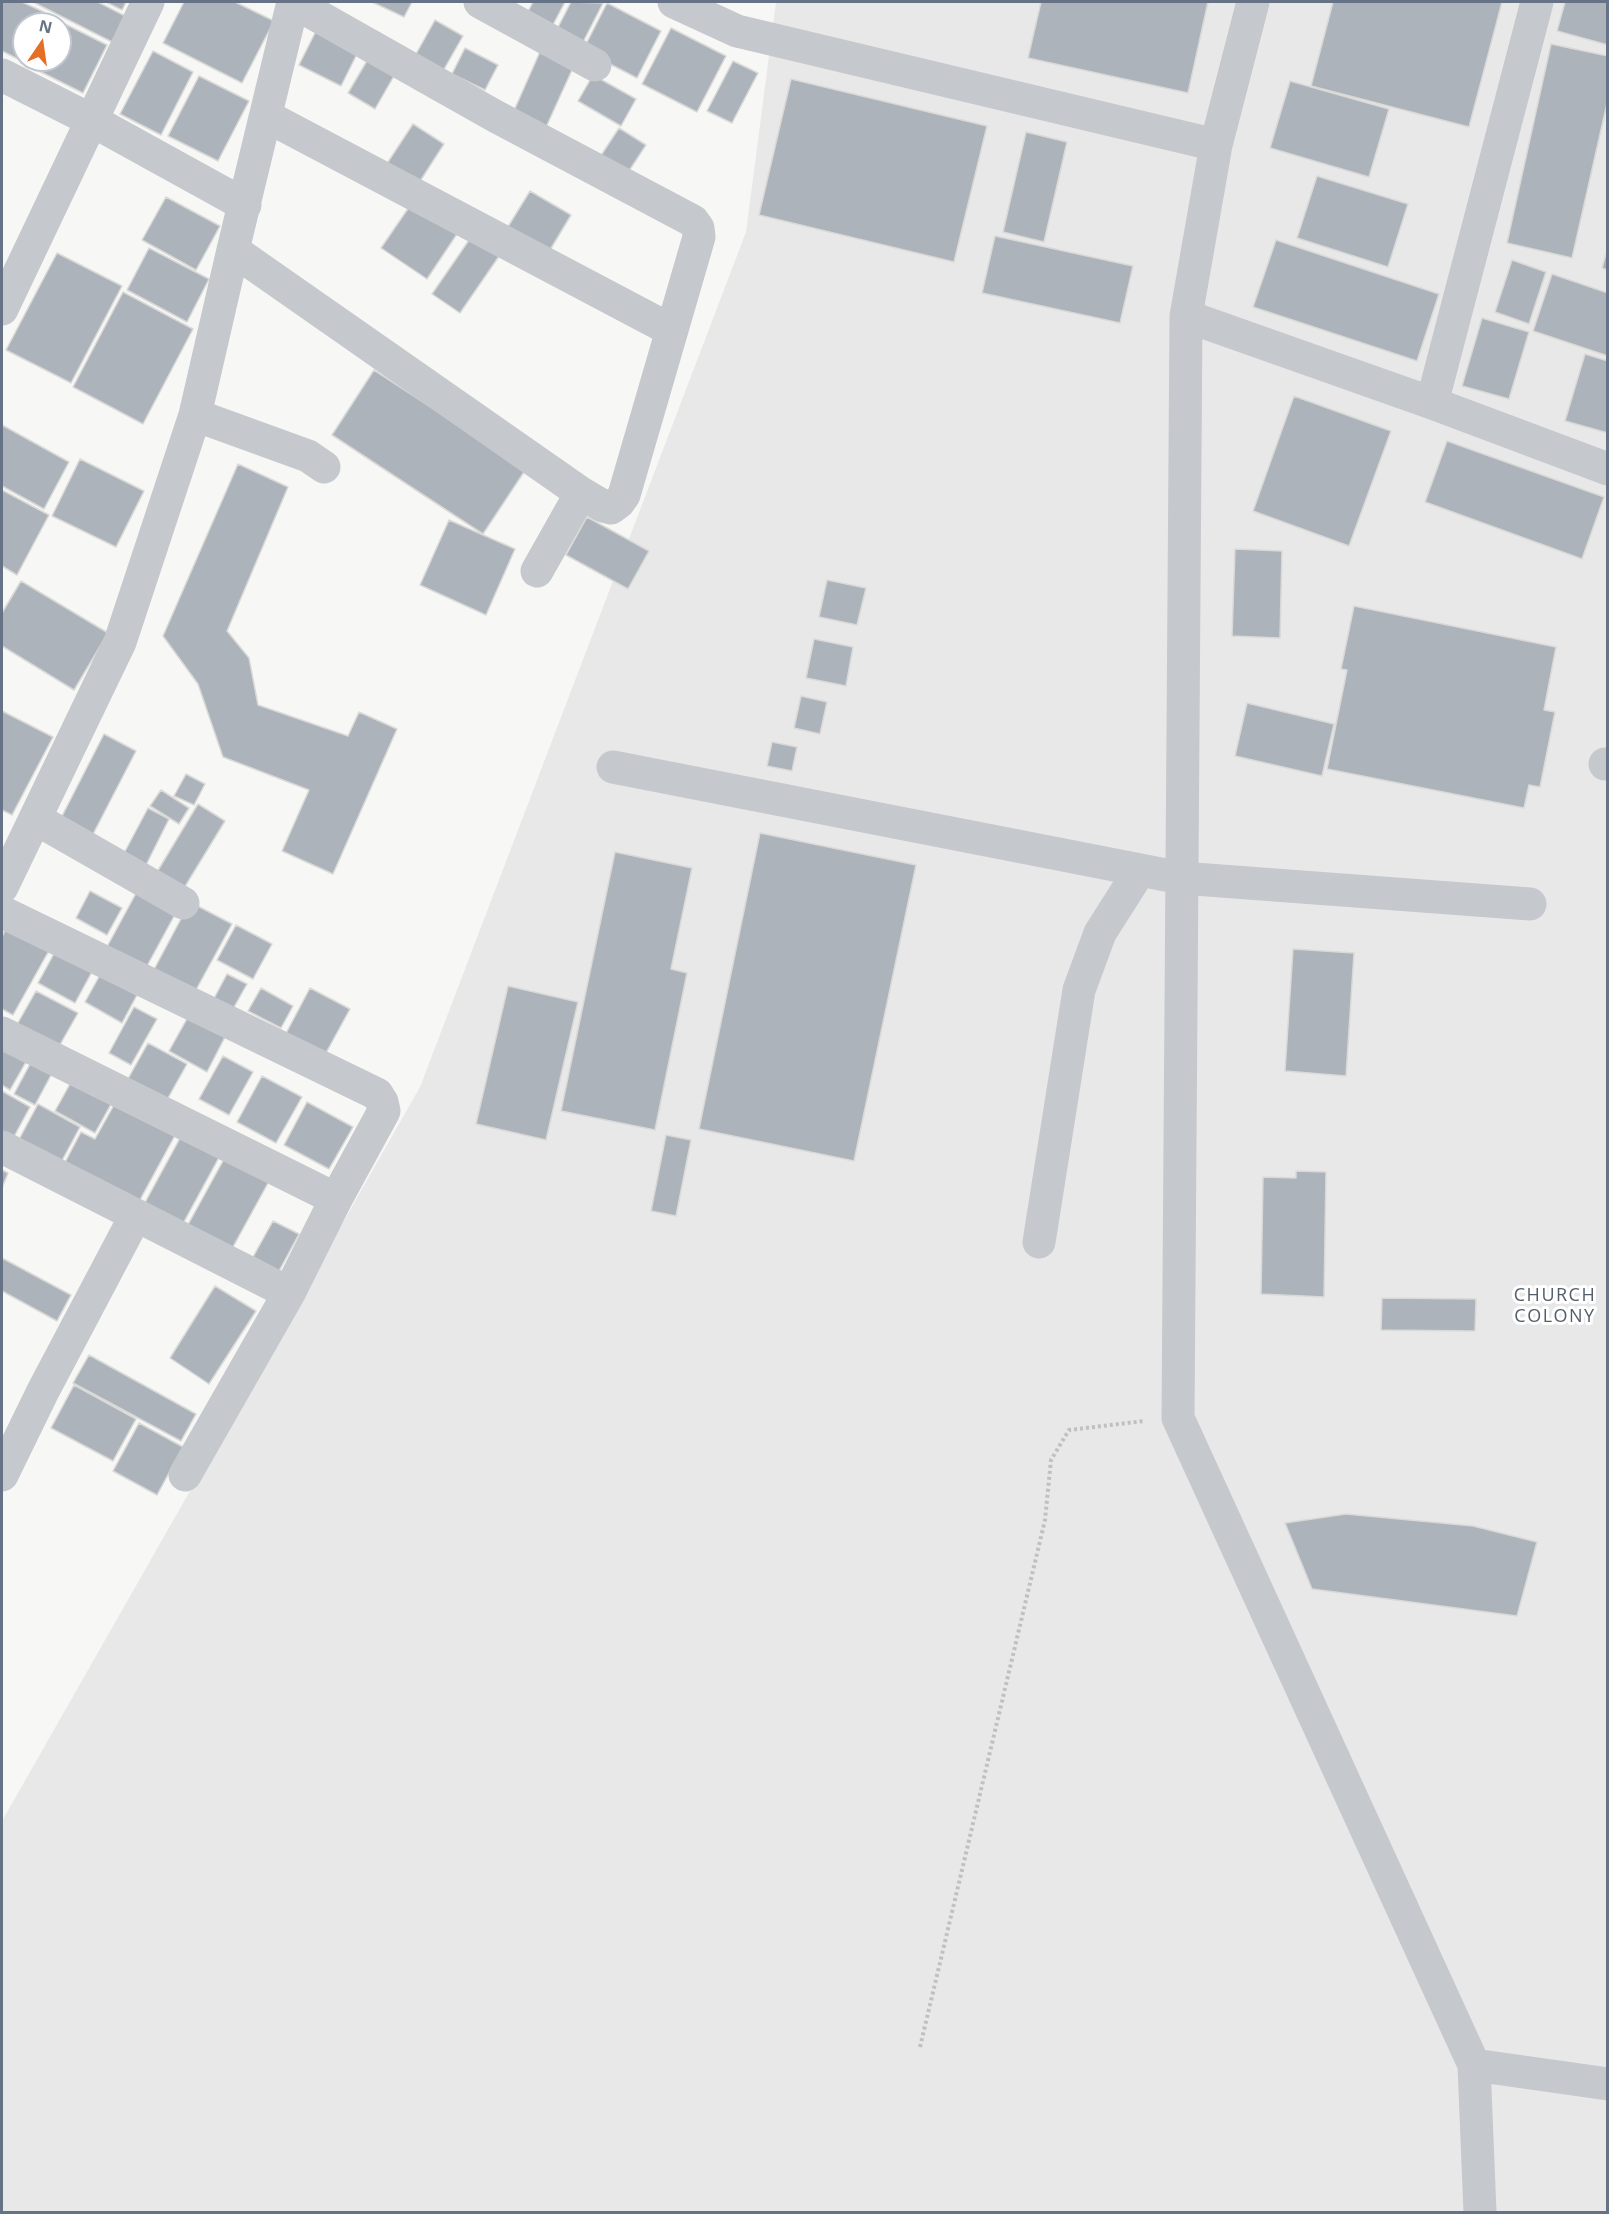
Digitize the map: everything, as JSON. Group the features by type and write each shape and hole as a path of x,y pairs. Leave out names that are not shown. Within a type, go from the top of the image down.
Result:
{"street":[{"path":"2,309 148,2"},
{"path":"2,887 11,844 36,819 120,642 195,415 233,250 293,2 495,116 693,221 698,228 699,237 624,495 611,508 581,493 233,250"},
{"path":"480,2 595,65"},
{"path":"674,2 737,16 1216,146"},
{"path":"1253,2 1216,146 1186,316 1178,1418 1474,2065 1480,2212"},
{"path":"1432,403 1537,2"},
{"path":"2,75 91,120 245,205"},
{"path":"266,116 671,330"},
{"path":"1186,316 1432,403 1608,469"},
{"path":"195,415 308,456 324,467"},
{"path":"537,571 581,493"},
{"path":"613,768 1181,878 1530,904"},
{"path":"36,819 183,903"},
{"path":"1040,1242 1079,990 1100,933 1140,870"},
{"path":"2,912 377,1094 384,1111 336,1199 289,1293 184,1475"},
{"path":"2,1033 336,1199"},
{"path":"2,1147 289,1293"},
{"path":"2,1475 43,1391 136,1215"},
{"path":"1474,2065 1608,2084"}],"path":[{"path":"920,2047 1045,1520 1051,1460 1069,1430 1178,1418"}],"shaded area":[{"path":"776,2 1607,2 1607,2212 2,2212 2,1821 420,1087 746,232"}],"building":[{"path":"2,2 22,2 44,12 12,12 12,56 2,51"},
{"path":"33,2 98,2 129,18 116,44 72,22 72,12 53,12"},
{"path":"106,2 126,2 122,10"},
{"path":"184,2 235,2 274,21 242,83 163,43"},
{"path":"372,2 412,2 404,17"},
{"path":"533,2 565,2 547,36 522,23"},
{"path":"571,2 603,3 578,52 552,39"},
{"path":"1041,2 1208,2 1188,93 1028,58"},
{"path":"1333,2 1502,2 1469,127 1311,86"},
{"path":"1565,2 1608,2 1608,45 1557,31"},
{"path":"607,3 661,31 637,78 583,50"},
{"path":"435,20 463,36 439,78 411,63"},
{"path":"72,28 107,45 83,93 41,72 72,72"},
{"path":"671,28 726,56 697,112 642,84"},
{"path":"317,29 359,50 341,86 299,65"},
{"path":"1551,44 1608,56 1608,99 1572,258 1507,243"},
{"path":"543,45 577,59 542,136 509,122"},
{"path":"465,48 498,65 485,90 452,74"},
{"path":"153,51 193,72 161,135 120,114"},
{"path":"371,54 398,69 375,109 348,93"},
{"path":"733,61 758,73 732,123 707,111"},
{"path":"593,75 636,99 621,126 578,101"},
{"path":"199,76 249,101 218,161 168,136"},
{"path":"791,79 987,126 954,262 759,215"},
{"path":"1290,81 1389,109 1369,177 1270,148"},
{"path":"413,124 444,144 415,189 384,168"},
{"path":"619,128 646,145 623,180 596,163"},
{"path":"1026,132 1067,142 1044,242 1003,232"},
{"path":"1317,176 1408,204 1388,267 1297,238"},
{"path":"530,191 571,215 547,255 506,230"},
{"path":"166,197 220,226 196,270 142,240"},
{"path":"416,197 461,228 427,279 381,248"},
{"path":"476,230 504,249 460,313 432,294"},
{"path":"995,236 1133,266 1120,323 982,293"},
{"path":"1276,240 1439,294 1417,361 1253,307"},
{"path":"149,248 209,279 187,322 127,290"},
{"path":"1608,248 1608,270 1602,268"},
{"path":"57,253 122,286 71,383 6,350"},
{"path":"1512,260 1546,272 1529,324 1495,312"},
{"path":"1552,274 1608,293 1608,356 1533,331"},
{"path":"123,292 193,329 143,424 73,387"},
{"path":"1482,318 1529,332 1509,399 1462,386"},
{"path":"1585,354 1608,361 1608,433 1565,421"},
{"path":"374,370 526,469 483,534 332,435"},
{"path":"1294,396 1391,431 1349,546 1253,511"},
{"path":"2,425 69,462 44,509 2,486"},
{"path":"1447,441 1604,497 1582,559 1425,502"},
{"path":"80,459 144,491 116,547 52,516"},
{"path":"238,464 288,487 227,631 249,658 258,705 348,736 359,712 397,729 333,874 282,851 309,790 223,757 198,684 163,636"},
{"path":"2,490 49,515 17,575 2,566"},
{"path":"587,517 649,551 628,589 566,555"},
{"path":"449,520 515,549 486,615 420,585"},
{"path":"1235,549 1282,551 1280,638 1232,636"},
{"path":"827,580 866,588 857,625 819,617"},
{"path":"21,581 108,633 74,690 2,646 2,613"},
{"path":"1354,606 1556,647 1544,710 1555,712 1540,787 1529,785 1524,808 1327,769 1347,670 1341,669"},
{"path":"814,639 853,647 846,686 806,678"},
{"path":"801,696 827,702 820,734 794,728"},
{"path":"1247,703 1334,724 1322,776 1235,756"},
{"path":"2,711 53,737 12,815 2,810"},
{"path":"104,734 136,751 90,840 58,824"},
{"path":"772,742 797,747 792,771 767,766"},
{"path":"186,774 205,784 194,805 174,796"},
{"path":"161,790 189,808 179,824 150,806"},
{"path":"198,804 225,821 181,893 154,877"},
{"path":"148,808 169,819 143,871 121,859"},
{"path":"760,833 916,865 854,1161 699,1129"},
{"path":"615,852 692,868 671,969 687,973 655,1130 561,1111"},
{"path":"140,886 179,907 141,977 102,956"},
{"path":"90,891 122,908 107,935 76,918"},
{"path":"190,902 232,924 191,999 150,977"},
{"path":"8,924 51,947 13,1015 2,1009 2,937"},
{"path":"236,925 272,944 253,979 217,960"},
{"path":"1293,949 1354,953 1346,1076 1285,1071"},
{"path":"56,950 93,970 75,1003 38,983"},
{"path":"227,974 247,984 229,1016 210,1006"},
{"path":"100,975 137,995 122,1023 85,1002"},
{"path":"508,986 578,1002 546,1140 476,1124"},
{"path":"261,988 293,1006 281,1028 248,1011"},
{"path":"310,988 350,1009 321,1062 282,1041"},
{"path":"36,991 78,1013 57,1050 15,1028"},
{"path":"134,1007 157,1019 131,1065 109,1053"},
{"path":"188,1017 225,1037 207,1072 169,1051"},
{"path":"2,1036 31,1053 10,1090 2,1085"},
{"path":"148,1043 187,1064 163,1107 124,1086"},
{"path":"36,1053 57,1064 35,1105 14,1094"},
{"path":"223,1056 253,1072 229,1115 199,1099"},
{"path":"75,1075 115,1097 95,1133 55,1111"},
{"path":"262,1076 302,1097 276,1143 237,1122"},
{"path":"2,1091 30,1107 10,1144 2,1140"},
{"path":"119,1096 179,1128 135,1209 62,1168 81,1132 95,1139"},
{"path":"307,1102 353,1127 329,1169 284,1145"},
{"path":"38,1104 80,1127 58,1168 16,1145"},
{"path":"185,1129 223,1150 179,1231 141,1210"},
{"path":"666,1135 691,1140 676,1216 651,1211"},
{"path":"229,1150 273,1174 228,1256 184,1232"},
{"path":"2,1170 8,1173 2,1188"},
{"path":"1296,1171 1326,1172 1324,1297 1261,1294 1263,1177 1296,1178"},
{"path":"273,1221 299,1234 279,1271 253,1257"},
{"path":"2,1258 71,1295 57,1321 2,1291"},
{"path":"215,1286 256,1311 209,1384 170,1358"},
{"path":"1382,1298 1476,1299 1475,1331 1381,1330"},
{"path":"89,1355 196,1414 181,1441 73,1383"},
{"path":"74,1385 136,1419 113,1461 51,1428"},
{"path":"139,1423 183,1447 157,1495 113,1471"},
{"path":"1346,1514 1473,1526 1537,1542 1517,1616 1312,1589 1285,1523"}],"district":[{"name":"CHURCH COLONY","path":"1555,1306"}]}
